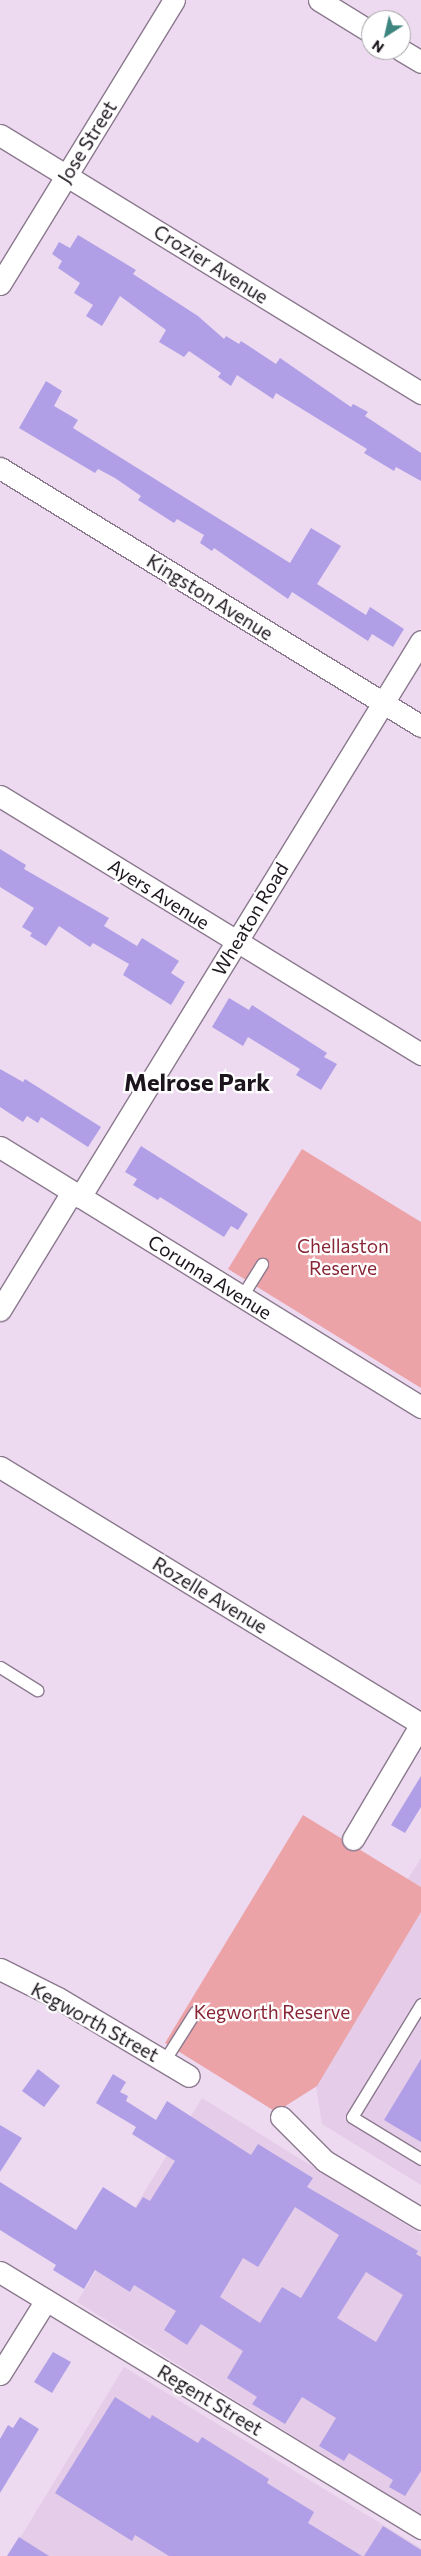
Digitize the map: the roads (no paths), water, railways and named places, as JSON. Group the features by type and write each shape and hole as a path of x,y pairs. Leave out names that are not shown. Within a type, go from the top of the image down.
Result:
{"street":[{"name":"Jose Street","path":"0,284 174,0"},
{"path":"319,0 361,26"},
{"name":"Crozier Avenue","path":"0,135 421,393"},
{"name":"Kingston Avenue","path":"0,468 421,726"},
{"name":"Wheaton Road","path":"0,1310 237,942 421,641"},
{"name":"Ayers Avenue","path":"0,796 421,1054"},
{"name":"Corunna Avenue","path":"0,1148 421,1407"},
{"name":"Rozelle Avenue","path":"0,1467 421,1724"},
{"path":"353,1839 421,1724"},
{"name":"Kegworth Street","path":"0,1969 58,1998 189,2076"},
{"path":"281,2117 325,2161 421,2219"},
{"name":"Regent Street","path":"0,2272 421,2528"},
{"path":"0,2374 46,2300"}],"lane":[{"path":"242,1296 262,1264"},
{"path":"0,1667 37,1690"},
{"path":"421,2004 352,2117 421,2159"},
{"path":"164,2061 195,2012"}],"district":[{"name":"Melrose Park","path":"197,1082"}],"park label":[{"name":"Chellaston Reserve","path":"343,1257"},
{"name":"Kegworth Reserve","path":"272,2012"}]}
